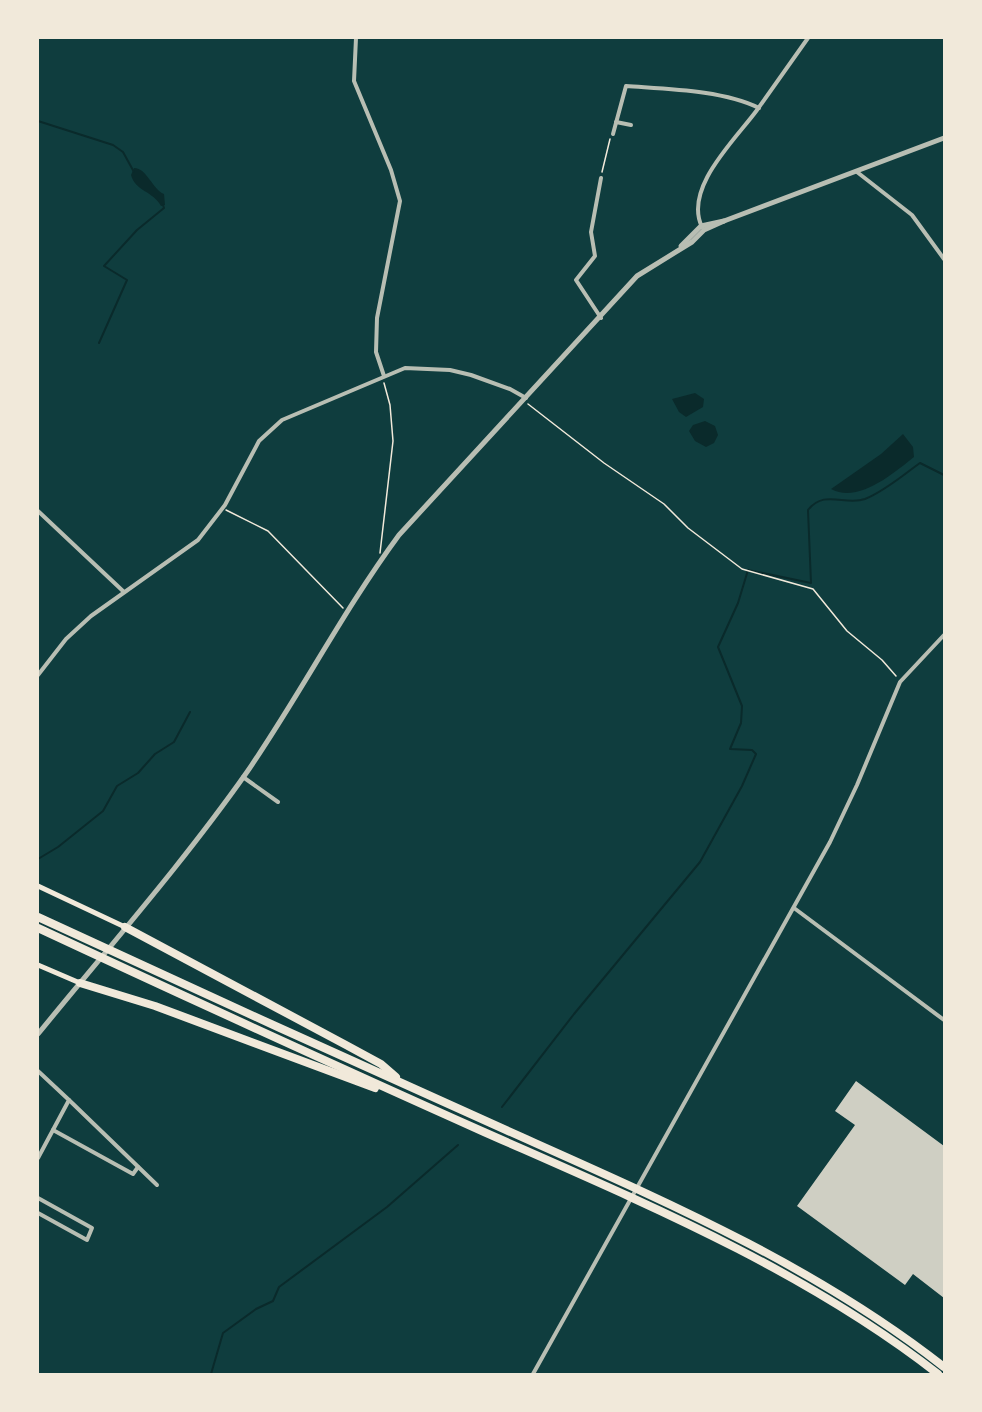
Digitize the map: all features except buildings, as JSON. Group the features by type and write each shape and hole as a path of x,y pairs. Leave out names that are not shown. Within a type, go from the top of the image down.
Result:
{"highway":[{"path":"38,916 630,1186 756,1246 831,1288 875,1316 945,1367"},
{"path":"125,927 381,1064 406,1085"},
{"path":"38,928 642,1203 825,1297 938,1374"},
{"path":"80,983 155,1005 376,1089 399,1094"}],"main road":[{"path":"38,886 125,927"},
{"path":"38,964 80,983"}],"street":[{"path":"356,38 354,81 391,170 400,201 377,318 376,352 384,376"},
{"path":"703,228 697,215 699,200 720,155 759,108 808,38"},
{"path":"613,134 626,86 680,90 731,99 759,108"},
{"path":"616,122 631,125"},
{"path":"38,1034 219,811 382,558 399,536 601,318 637,276 678,250 703,228 945,138"},
{"path":"857,172 912,215 945,259"},
{"path":"600,178 591,232 595,256 576,280 601,318"},
{"path":"38,675 74,632 124,592 198,540 222,509 259,441 271,428 292,415 405,368 450,370 510,389 525,400"},
{"path":"38,511 124,592"},
{"path":"533,1374 794,908 858,785 900,682 945,635"},
{"path":"243,777 278,802"},
{"path":"794,908 944,1018"},
{"path":"38,1071 157,1185"},
{"path":"38,1158 69,1100"},
{"path":"53,1130 133,1174 138,1167"},
{"path":"38,1198 92,1228 87,1240 38,1213"}],"path":[{"path":"600,178 613,134"},
{"path":"382,558 380,551 393,441 390,405 384,376"},
{"path":"525,400 604,463 670,508 688,528 742,569 813,589 847,631 882,660 900,682"},
{"path":"222,509 268,531 347,613"}],"water":[{"path":"134,168 142,171 164,194 165,205 161,206 154,197 136,184 131,175"},
{"path":"695,393 704,399 703,407 686,417 679,412 672,399"},
{"path":"705,421 715,426 718,435 714,443 706,447 695,441 689,431 693,425"},
{"path":"903,434 913,447 914,457 896,471 864,490 841,493 831,489 881,454"}],"waterway":[{"path":"38,121 113,145 123,152 134,172"},
{"path":"99,343 127,280 104,266 137,230 164,208 163,205"},
{"path":"502,1107 574,1014 700,862 742,786 756,754 752,750 730,749 741,723 742,706 718,647 738,603 748,570 811,583 808,510 814,504 828,499 850,501 865,499 887,487 920,463 944,475"},
{"path":"38,859 58,847 103,811 117,786 138,773 155,754 174,742 190,712"},
{"path":"211,1374 223,1333 256,1309 273,1301 279,1287 387,1207 458,1145"}]}
